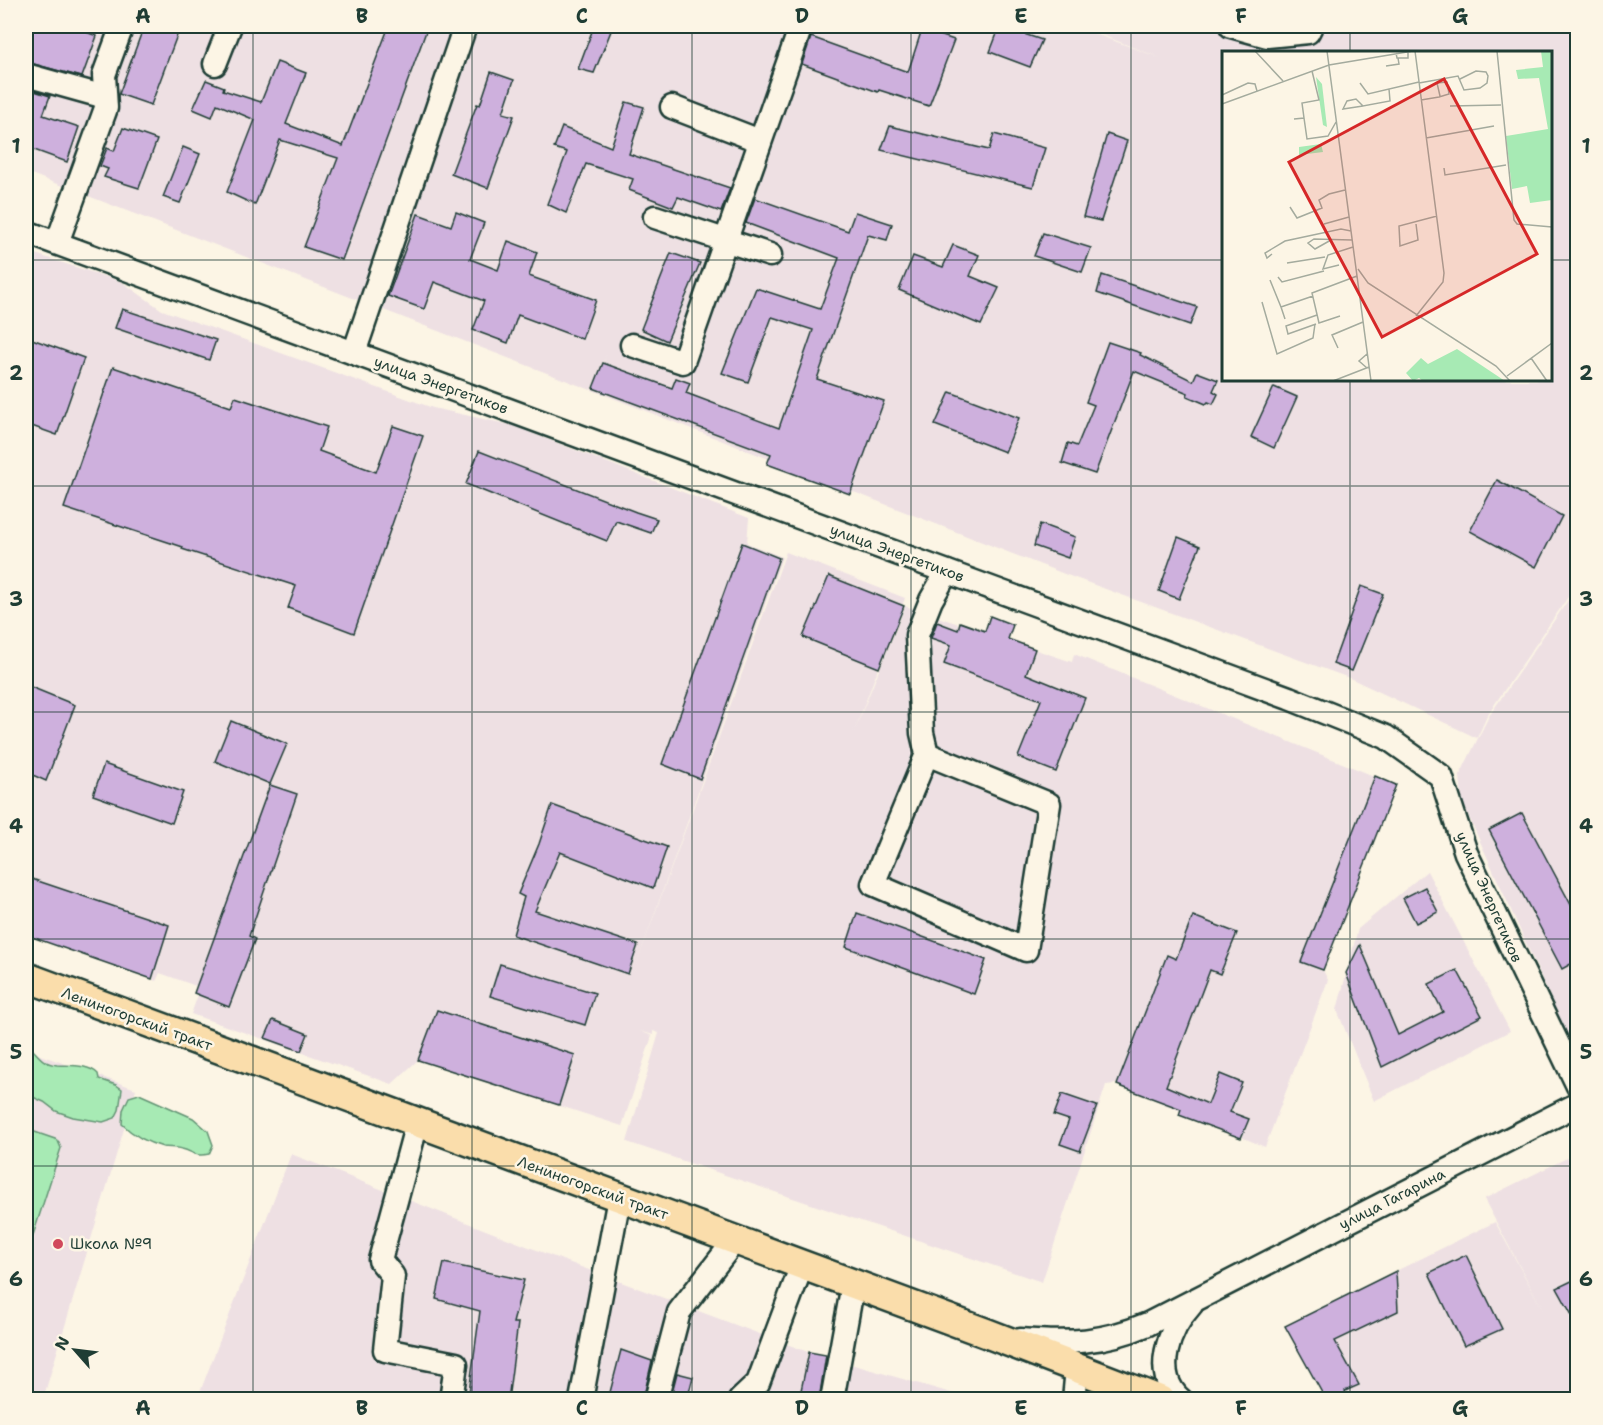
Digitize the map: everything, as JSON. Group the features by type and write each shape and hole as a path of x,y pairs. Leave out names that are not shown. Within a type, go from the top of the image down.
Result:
{"main road":[{"name":"Лениногорский тракт","path":"26,977 1160,1400"}],"street":[{"path":"57,243 106,108 104,75 122,26"},
{"path":"214,64 230,26"},
{"path":"354,353 465,26"},
{"path":"632,345 683,362 801,26"},
{"path":"1231,26 1267,36 1308,32 1311,26"},
{"path":"26,75 105,97"},
{"path":"672,107 760,141"},
{"path":"655,217 770,255"},
{"name":"улица Энергетиков","path":"26,232 1289,698 1386,737 1441,776 1466,853 1578,1086"},
{"path":"927,754 1049,804 1026,950 873,884 927,754 921,733 917,635 931,600 947,572"},
{"name":"улица Гагарина","path":"986,1334 1012,1339 1071,1342 1102,1339 1148,1324 1578,1104"},
{"path":"417,1123 380,1260 393,1276 385,1350 456,1364 452,1400"},
{"path":"581,1400 619,1198"},
{"path":"656,1400 679,1312 735,1240"},
{"path":"740,1400 758,1383 802,1265"},
{"path":"832,1400 853,1284"},
{"name":"улица Гагарина","path":"1181,1400 1170,1387 1166,1375 1167,1349 1182,1314 1207,1294"},
{"path":"1074,1400 1077,1368"}],"shaded area":[{"path":"26,26 1074,26 1163,59 1079,26 1577,26 1577,584 1488,714 1477,738 1352,679 1067,575 592,390 607,354 591,390 26,172"},
{"path":"26,251 122,282 162,310 433,408 511,425 749,518 747,543 782,557 634,971 786,552 905,598 854,732 905,606 1072,662 1074,654 1396,785 1323,970 1328,980 1265,1147 1117,1084 1106,1085 1042,1282 627,1142 659,1033 653,1031 653,1035 640,1031 652,1036 622,1126 418,1060 392,1084 191,1014 198,995 196,986 160,973 156,981 26,931"},
{"path":"1577,587 1577,1056 1469,817 1462,799 1460,775 1489,716"},
{"path":"1427,871 1510,1031 1374,1101 1337,1010 1358,929"},
{"name":"Школа №9","path":"26,1050 136,1089 43,1399 26,1400"},
{"path":"1577,1153 1577,1399 1326,1399 1285,1326 1495,1222 1544,1312 1484,1199"},
{"path":"291,1154 557,1258 808,1352 805,1367 809,1352 972,1399 197,1400"}],"green space":[{"path":"26,1044 46,1062 89,1069 98,1074 99,1079 122,1089 119,1110 115,1118 103,1122 73,1117 56,1111 44,1102 26,1094"},
{"path":"139,1094 193,1118 208,1131 213,1145 209,1154 197,1155 180,1148 163,1147 141,1138 126,1128 122,1124 123,1110 129,1097"},
{"path":"26,1129 55,1139 61,1148 26,1257"}],"building":[{"path":"34,26 69,26 97,36 82,77 26,62 26,49"},
{"path":"144,26 168,26 179,30 151,105 119,94"},
{"path":"389,26 428,26 342,260 304,247 338,158 280,140 255,205 227,192 255,120 217,104 212,117 193,109 206,80 224,87 223,90 261,102 277,62 306,73 286,124 343,146"},
{"path":"594,26 611,31 594,73 578,69"},
{"path":"1000,26 1042,40 1030,67 990,52"},
{"path":"922,29 954,40 929,106 879,90 878,92 802,64 811,37 908,72"},
{"path":"491,72 514,80 503,113 514,116 488,188 451,174 477,104 480,105"},
{"path":"31,90 50,96 43,115 79,127 67,162 26,147 26,107"},
{"path":"626,102 644,107 629,154 730,188 721,212 678,197 673,207 629,190 633,179 586,164 566,213 547,204 567,152 554,148 562,127 611,147"},
{"path":"890,126 989,150 994,134 1045,148 1033,187 881,150"},
{"path":"123,128 157,140 139,188 104,177 108,169 100,166 107,148 114,151"},
{"path":"1107,134 1127,141 1101,221 1083,217"},
{"path":"183,147 200,154 180,203 163,197"},
{"path":"755,198 848,231 855,212 892,224 887,240 868,235 817,379 884,401 850,494 767,464 771,454 593,388 603,363 672,388 676,378 690,383 686,393 779,428 813,330 772,317 748,382 722,373 756,288 820,309 839,258 746,223"},
{"path":"456,212 484,223 470,259 498,270 508,241 537,252 529,276 596,300 582,339 518,315 508,343 473,330 484,301 434,282 424,309 388,296 418,214 451,226"},
{"path":"1043,233 1091,248 1082,272 1034,256"},
{"path":"953,245 979,255 970,276 999,288 981,325 899,290 913,256 943,267"},
{"path":"671,253 700,263 667,341 641,329"},
{"path":"1102,275 1197,307 1190,325 1097,293"},
{"path":"122,309 216,340 209,360 115,328"},
{"path":"32,339 84,358 57,435 26,424 26,353"},
{"path":"1108,342 1141,353 1140,355 1193,381 1197,372 1218,380 1213,391 1218,394 1213,404 1208,402 1206,404 1187,396 1188,393 1134,371 1095,474 1062,463 1068,443 1077,446 1094,405 1086,402"},
{"path":"113,367 231,407 235,397 327,427 319,451 376,472 393,426 423,436 354,633 288,608 296,586 64,508"},
{"path":"1274,387 1297,397 1274,448 1251,437"},
{"path":"950,392 1019,418 1005,452 935,425"},
{"path":"479,451 657,519 651,533 616,521 607,541 466,484"},
{"path":"1497,480 1562,516 1536,567 1470,531"},
{"path":"1040,524 1075,537 1068,558 1034,546"},
{"path":"1178,537 1200,546 1179,599 1159,591"},
{"path":"742,543 779,558 700,779 662,764"},
{"path":"829,576 904,606 879,668 803,637"},
{"path":"1361,586 1383,594 1352,671 1333,664"},
{"path":"990,616 1013,625 1008,639 1035,649 1026,674 1085,698 1056,772 1018,757 1041,700 944,664 951,645 931,638 937,622 958,630 960,622 985,631"},
{"path":"26,685 75,705 46,781 26,772"},
{"path":"231,721 287,744 270,784 215,761"},
{"path":"104,764 183,792 172,823 93,795"},
{"path":"1375,776 1396,785 1323,970 1301,962"},
{"path":"270,785 297,794 249,936 255,939 229,1007 194,993"},
{"path":"552,805 667,847 653,888 560,852 535,911 638,945 628,974 513,935 524,897 518,894"},
{"path":"1522,813 1578,918 1578,960 1562,969 1489,830"},
{"path":"26,877 169,925 152,979 26,935"},
{"path":"1425,887 1438,912 1416,923 1403,898"},
{"path":"857,913 986,960 974,994 846,947"},
{"path":"1193,916 1237,933 1220,974 1210,970 1166,1086 1208,1104 1220,1074 1242,1083 1230,1112 1249,1119 1241,1138 1179,1115 1181,1109 1117,1085 1167,955 1176,959"},
{"path":"1360,945 1398,1035 1443,1012 1429,984 1457,970 1482,1016 1382,1067 1346,973"},
{"path":"500,964 595,993 585,1025 490,996"},
{"path":"437,1010 575,1055 559,1105 418,1060"},
{"path":"273,1020 308,1034 301,1051 265,1038"},
{"path":"1062,1094 1097,1106 1080,1151 1060,1144 1069,1120 1054,1115"},
{"path":"1466,1255 1502,1329 1464,1346 1429,1273"},
{"path":"444,1263 524,1280 513,1323 518,1323 508,1400 468,1400 480,1311 436,1299"},
{"path":"1396,1271 1398,1311 1335,1341 1359,1385 1345,1391 1349,1400 1326,1400 1285,1326"},
{"path":"1578,1278 1578,1326 1557,1288"},
{"path":"621,1350 652,1361 643,1400 608,1400"},
{"path":"809,1352 826,1355 819,1400 799,1400"},
{"path":"677,1373 693,1377 687,1400 670,1400"}],"place":[{"name":"Школа №9","path":"58,1244"}]}
